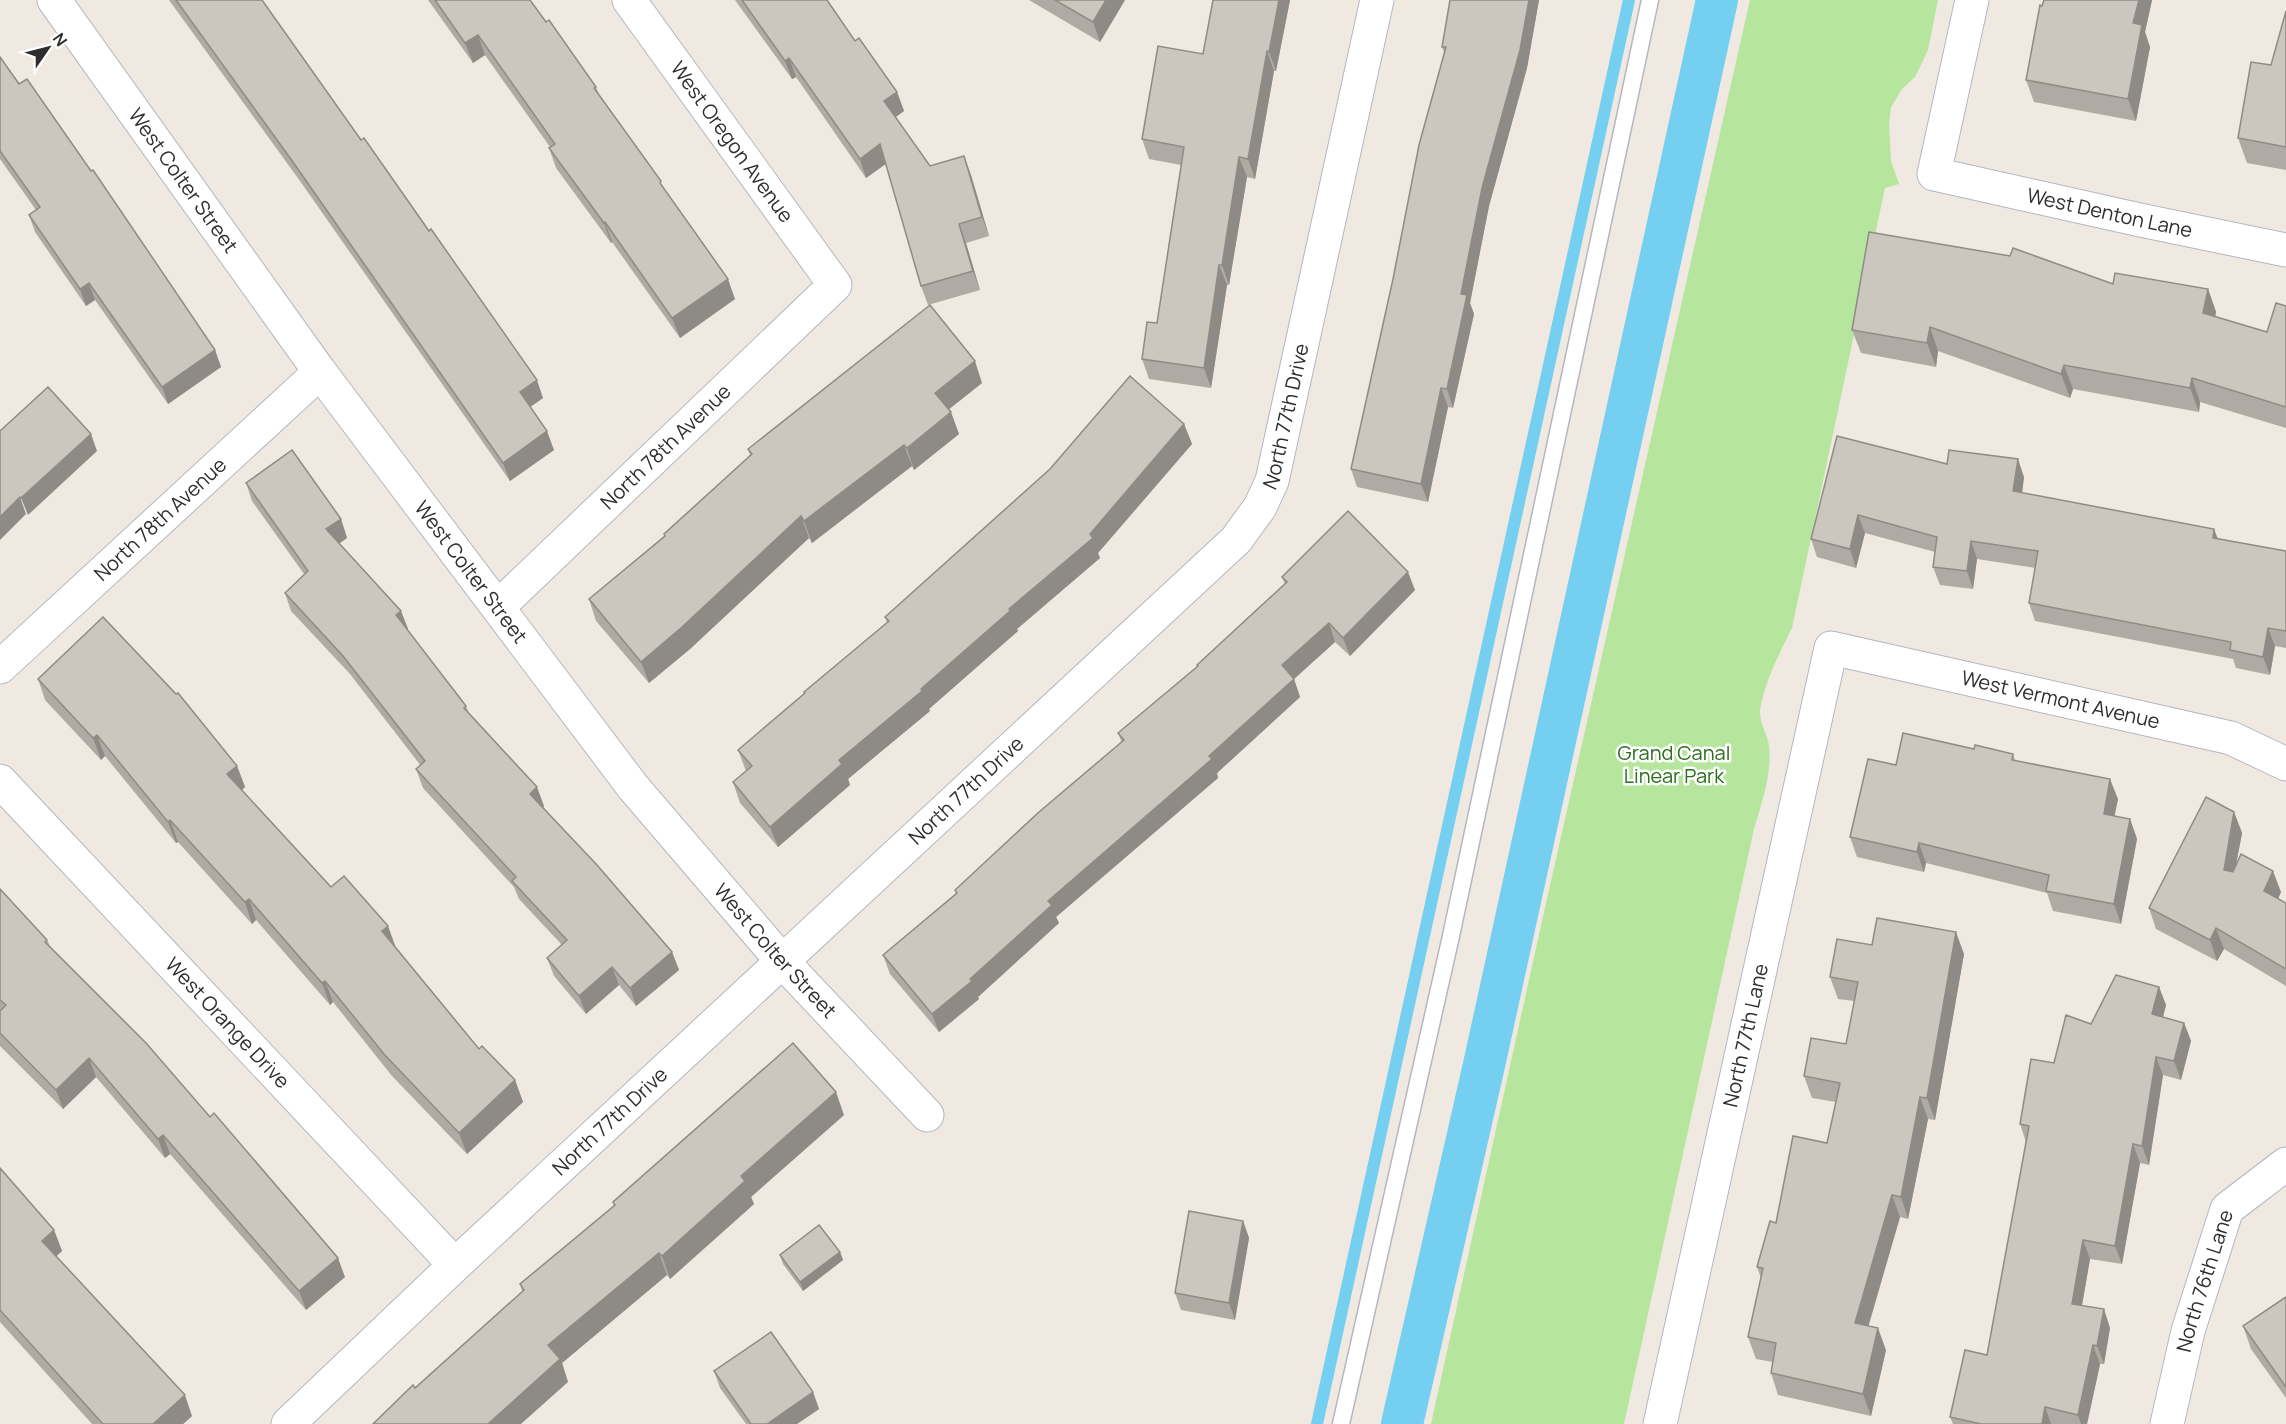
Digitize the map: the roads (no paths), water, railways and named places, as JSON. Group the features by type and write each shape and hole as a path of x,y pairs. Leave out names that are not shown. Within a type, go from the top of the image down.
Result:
{"street":[{"name":"West Colter Street","path":"54,0 320,372 633,787 782,961 927,1115"},
{"name":"West Oregon Avenue","path":"629,0 835,285"},
{"name":"North 77th Drive","path":"288,1424 455,1265 1236,540 1260,507 1272,481 1377,0"},
{"name":"West Denton Lane","path":"1972,0 1934,174 2286,250"},
{"name":"North 78th Avenue","path":"498,608 835,285"},
{"name":"North 78th Avenue","path":"0,667 320,372"},
{"name":"West Vermont Avenue","path":"1831,648 2231,738 2286,764"},
{"name":"North 77th Lane","path":"1660,1424 1831,648"},
{"name":"West Orange Drive","path":"0,781 455,1265"},
{"name":"North 76th Lane","path":"2167,1424 2188,1331 2227,1209 2286,1164"}],"lane":[{"path":"1341,1424 1453,924 1650,0"}],"waterway":[{"path":"1317,1424 1629,0"},
{"path":"1402,1424 1484,1065 1717,0"}],"park label":[{"name":"Grand Canal Linear Park","path":"1674,764"}]}
